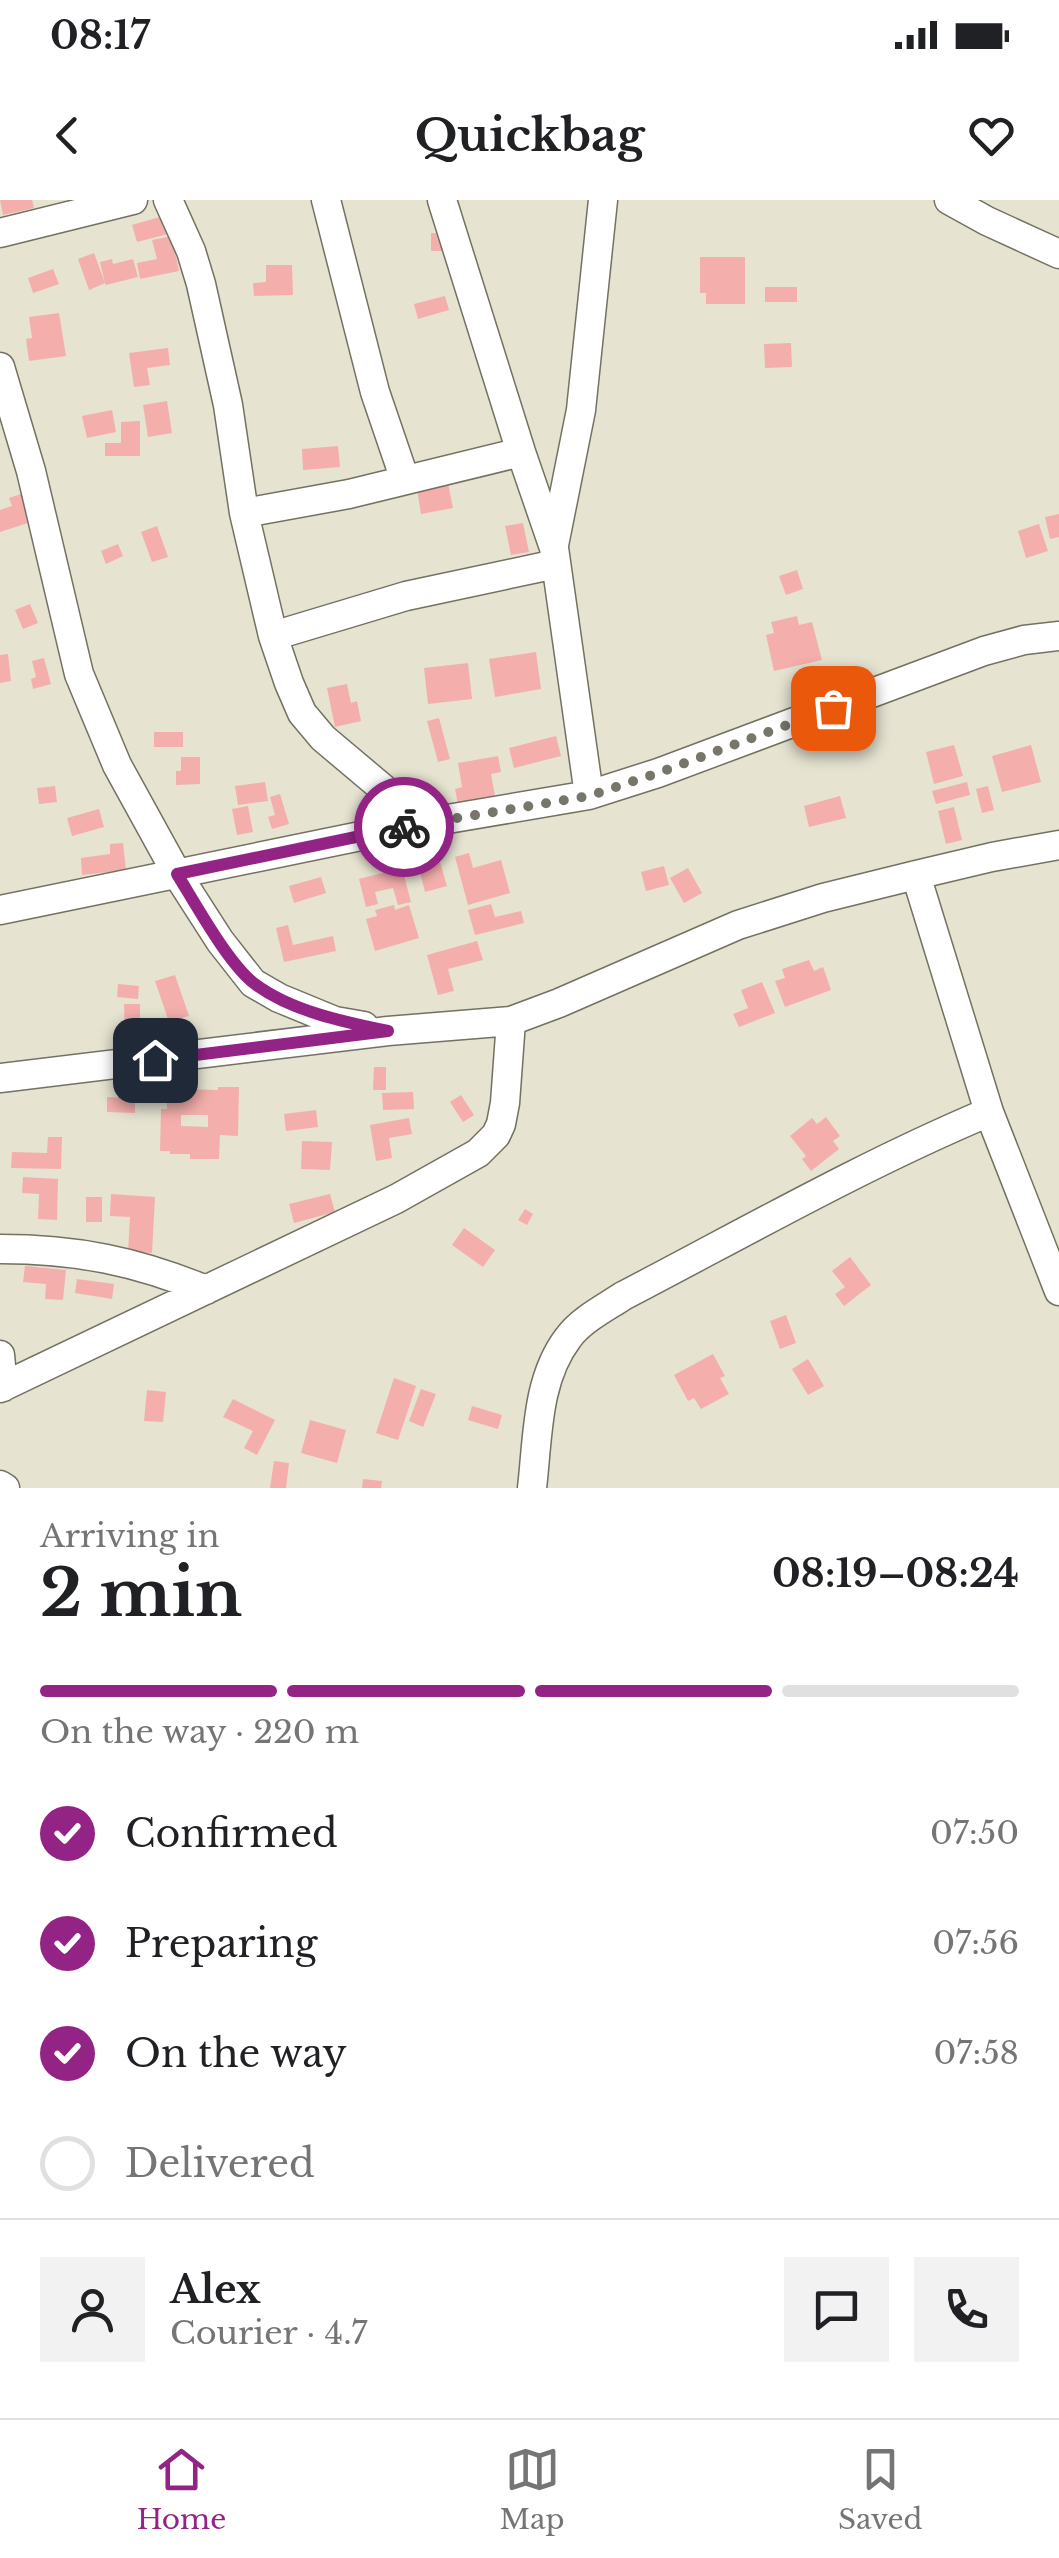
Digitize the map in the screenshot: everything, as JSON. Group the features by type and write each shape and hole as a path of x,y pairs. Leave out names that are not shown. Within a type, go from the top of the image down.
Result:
{"street":[{"path":"0,233 133,200"},
{"path":"168,200 201,284 228,404 244,513 273,636 302,713 323,738 424,823"},
{"path":"326,200 376,392 405,480"},
{"path":"442,200 555,556 589,796"},
{"path":"555,556 581,410 603,200"},
{"path":"949,200 1059,254"},
{"path":"0,367 31,471 79,674 117,765 177,874 220,941 253,983 334,1020 388,1031"},
{"path":"244,513 349,494 520,452"},
{"path":"273,636 555,556"},
{"path":"0,910 424,823 589,796 984,651 1059,636"},
{"path":"0,1078 388,1031 511,1021 738,925 823,898 1059,845"},
{"path":"916,875 988,1112 1059,1292"},
{"path":"0,1355 2,1388 396,1199 478,1153 501,1124 511,1021"},
{"path":"532,1488 545,1381 569,1336 591,1317 800,1204 934,1135 988,1112"},
{"path":"0,1249 50,1249 116,1260 206,1290"}],"building":[{"path":"0,200 32,200 34,208 3,215"},
{"path":"163,216 168,234 137,242 132,225"},
{"path":"431,233 443,233 443,251 431,251"},
{"path":"172,236 179,271 140,279 137,263 157,259 152,240"},
{"path":"94,253 105,283 89,290 78,259"},
{"path":"700,257 745,257 745,304 706,304 706,293 700,293"},
{"path":"112,259 113,264 133,259 138,277 106,285 100,262"},
{"path":"266,265 292,265 293,295 254,296 253,283 266,282"},
{"path":"53,269 59,284 33,293 28,278"},
{"path":"765,287 797,287 797,302 765,302"},
{"path":"445,296 449,310 418,319 414,304"},
{"path":"59,313 66,356 29,361 29,317"},
{"path":"791,343 792,367 765,368 764,344"},
{"path":"168,348 170,365 147,368 150,385 134,387 129,353"},
{"path":"167,401 172,433 148,437 143,405"},
{"path":"112,410 116,432 87,438 82,416"},
{"path":"140,421 140,456 105,456 105,443 121,443 121,422"},
{"path":"338,446 340,467 303,470 302,449"},
{"path":"448,483 453,508 421,514 417,489"},
{"path":"21,494 31,522 0,532 0,510 12,506 9,498"},
{"path":"1059,514 1059,537 1050,539 1045,517"},
{"path":"523,523 529,552 511,555 505,526"},
{"path":"1039,524 1048,551 1026,558 1018,531"},
{"path":"157,526 168,557 152,562 141,532"},
{"path":"118,544 123,556 106,564 101,551"},
{"path":"797,570 803,589 786,595 779,576"},
{"path":"30,604 38,623 23,629 15,610"},
{"path":"797,616 799,625 812,622 822,660 774,671 766,635 774,633 771,622"},
{"path":"536,652 541,689 495,697 489,659"},
{"path":"8,654 11,681 0,683 0,655"},
{"path":"44,658 51,684 33,689 31,679 36,677 32,661"},
{"path":"468,663 472,699 428,704 424,668"},
{"path":"347,684 351,703 357,701 361,721 335,727 327,688"},
{"path":"439,718 450,759 438,762 427,721"},
{"path":"154,732 183,732 183,747 154,747"},
{"path":"556,736 561,756 514,768 509,748"},
{"path":"954,745 963,776 934,784 926,752"},
{"path":"1031,745 1041,782 1002,792 992,756"},
{"path":"498,756 501,772 491,774 496,802 459,809 455,789 462,787 458,763"},
{"path":"181,757 200,757 200,784 176,785"},
{"path":"265,782 268,801 238,805 235,786"},
{"path":"967,782 970,795 936,804 932,791"},
{"path":"55,786 57,802 39,804 37,788"},
{"path":"988,786 994,810 982,813 976,789"},
{"path":"280,794 289,824 272,829 268,817 275,815 270,797"},
{"path":"840,796 846,818 809,827 804,806"},
{"path":"248,806 253,832 237,835 232,809"},
{"path":"954,807 962,840 946,844 938,811"},
{"path":"99,809 104,827 72,836 67,818"},
{"path":"123,843 126,870 82,875 81,858 110,854 110,844"},
{"path":"469,853 473,868 501,860 510,893 468,905 455,857"},
{"path":"440,862 447,886 425,892 419,868"},
{"path":"664,866 669,885 646,891 641,872"},
{"path":"402,868 411,902 398,905 393,888 375,892 378,904 366,907 359,879"},
{"path":"688,868 702,893 684,903 670,878"},
{"path":"321,877 326,893 294,903 289,886"},
{"path":"491,904 495,917 521,911 524,923 475,935 468,910"},
{"path":"394,905 395,910 409,905 419,938 375,951 366,919 377,916 375,910"},
{"path":"288,925 293,945 333,936 336,951 284,962 276,928"},
{"path":"477,941 483,960 448,969 454,991 438,995 427,955"},
{"path":"809,960 814,971 823,967 831,990 785,1007 775,981 785,978 782,969"},
{"path":"175,975 189,1016 169,1022 155,981"},
{"path":"762,982 775,1013 739,1027 733,1014 748,1008 741,990"},
{"path":"118,984 139,986 138,999 117,997"},
{"path":"124,1004 140,1004 140,1040 125,1040"},
{"path":"374,1067 386,1067 386,1090 373,1090"},
{"path":"239,1087 238,1136 220,1135 219,1159 190,1159 190,1154 160,1151 161,1109 167,1109 167,1100 180,1100 181,1089","holes":["181,1115 208,1115 208,1127 181,1126"]},
{"path":"413,1092 414,1109 383,1110 382,1093"},
{"path":"461,1095 474,1115 463,1122 450,1102"},
{"path":"107,1097 135,1098 135,1113 107,1112"},
{"path":"316,1110 318,1127 286,1131 284,1114"},
{"path":"826,1117 840,1136 833,1141 839,1149 811,1171 802,1159 806,1156 790,1136 812,1118 817,1124"},
{"path":"409,1118 412,1134 389,1138 392,1158 376,1161 370,1125"},
{"path":"48,1137 62,1137 61,1169 11,1168 12,1152 47,1153"},
{"path":"302,1141 332,1142 330,1170 301,1169"},
{"path":"23,1177 58,1179 57,1220 38,1219 39,1194 22,1193"},
{"path":"111,1194 155,1197 152,1253 128,1252 130,1217 110,1216"},
{"path":"330,1194 335,1212 294,1223 289,1204"},
{"path":"86,1197 102,1197 102,1222 86,1222"},
{"path":"525,1209 533,1214 527,1225 518,1220"},
{"path":"464,1228 495,1250 483,1267 452,1245"},
{"path":"850,1257 871,1285 844,1306 835,1294 845,1287 832,1271"},
{"path":"25,1266 66,1270 63,1300 45,1299 46,1284 23,1282"},
{"path":"77,1279 114,1284 112,1299 75,1293"},
{"path":"786,1315 796,1343 780,1349 770,1321"},
{"path":"713,1354 729,1394 701,1409 694,1398 688,1401 674,1375"},
{"path":"808,1359 824,1386 808,1395 792,1369"},
{"path":"394,1378 416,1386 398,1440 376,1433"},
{"path":"421,1389 436,1394 423,1427 409,1421"},
{"path":"147,1390 166,1392 163,1422 144,1421"},
{"path":"233,1399 275,1420 257,1455 244,1448 253,1431 223,1417"},
{"path":"472,1406 502,1415 498,1429 468,1420"},
{"path":"310,1420 346,1430 337,1463 301,1453"},
{"path":"274,1461 289,1463 286,1488 270,1488"},
{"path":"363,1479 382,1481 381,1488 362,1488"}],"way so far":[{"path":"404,827 589,796 833,708"}],"route":[{"path":"155,1060 388,1031 334,1020 253,983 220,941 177,874 404,827"}]}
